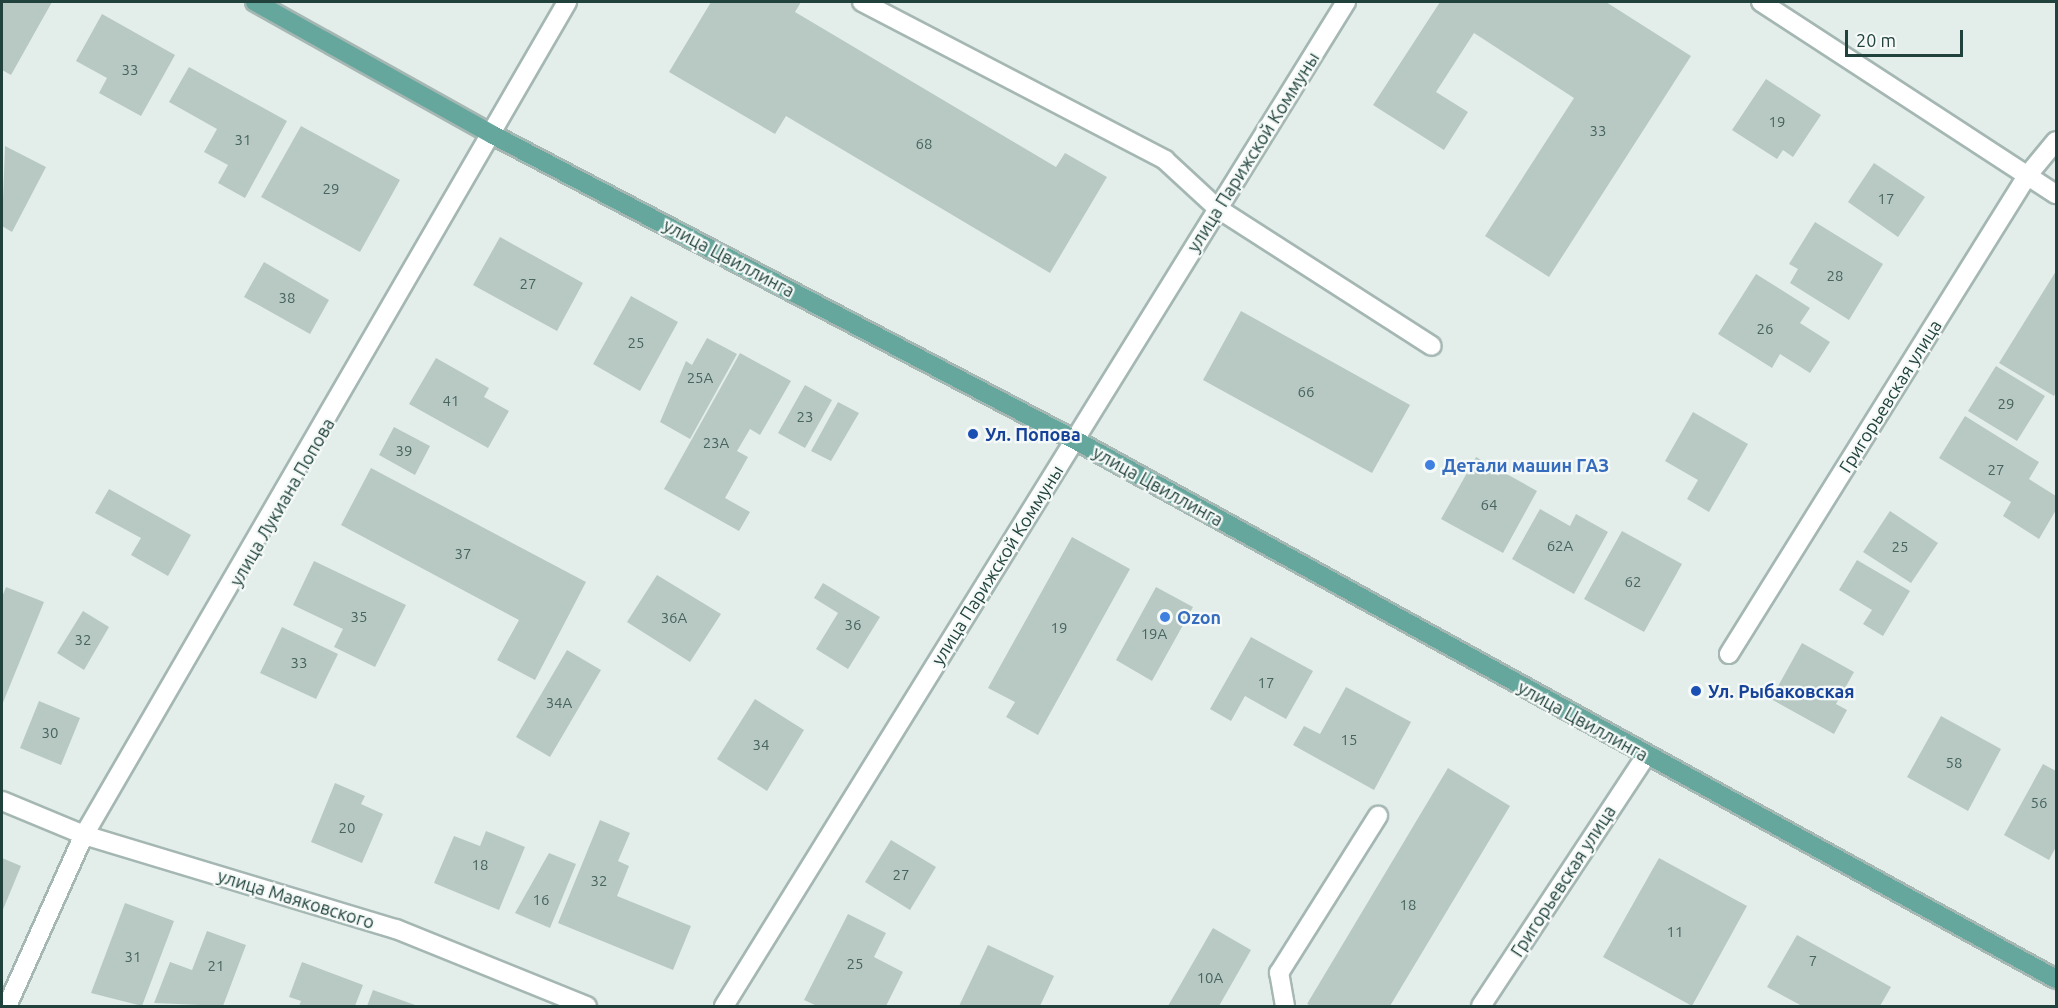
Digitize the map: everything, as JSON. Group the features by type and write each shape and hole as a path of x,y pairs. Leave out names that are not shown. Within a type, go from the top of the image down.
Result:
{"main road":[{"name":"улица Цвиллинга","path":"255,2 494,135 1075,440 2056,980"}],"street":[{"name":"улица Лукиана Попова","path":"7,1006 84,835 494,135 567,2"},
{"path":"862,2 1166,160 1217,208 1432,346"},
{"name":"улица Парижской Коммуны","path":"724,1006 1346,2"},
{"path":"1761,2 2056,194"},
{"name":"Григорьевская улица","path":"1729,654 2027,176 2056,141"},
{"name":"Григорьевская улица","path":"1481,1006 1646,756"},
{"name":"улица Маяковского","path":"2,801 84,835 396,928 587,1006"},
{"path":"1285,1006 1279,973 1378,816"}],"building":[{"path":"2,2 52,2 11,75 2,70"},
{"path":"711,2 801,2 795,12 1056,167 1065,153 1107,177 1050,273 786,116 775,134 669,72"},
{"path":"1440,2 1606,2 1691,56 1549,277 1485,236 1574,98 1474,33 1436,92 1468,112 1444,150 1373,105"},
{"path":"102,14 175,55 141,116 99,93 107,78 76,61"},
{"path":"189,67 287,121 245,198 218,183 228,165 204,152 217,129 169,102"},
{"path":"1766,79 1821,115 1793,157 1783,150 1777,159 1732,130"},
{"path":"301,126 400,180 360,252 261,197"},
{"path":"5,146 46,167 12,232 2,226"},
{"path":"1874,163 1925,197 1898,237 1848,202"},
{"path":"1815,222 1883,264 1849,320 1790,283 1798,269 1789,264"},
{"path":"500,237 583,283 557,331 473,285"},
{"path":"264,262 329,300 310,334 244,297"},
{"path":"2056,271 2056,392 2054,396 1999,363"},
{"path":"1756,274 1810,308 1800,323 1830,342 1810,373 1780,354 1772,368 1718,334"},
{"path":"631,296 678,322 640,391 593,364"},
{"path":"1241,311 1410,405 1372,473 1203,380"},
{"path":"707,338 737,354 690,439 660,422 686,361 692,365"},
{"path":"740,353 791,381 760,435 750,429 737,451 748,457 725,498 750,512 739,531 664,489"},
{"path":"436,358 489,388 484,397 509,411 488,448 409,404"},
{"path":"1996,366 2045,396 2017,441 1968,411"},
{"path":"805,385 832,400 805,448 778,433"},
{"path":"838,402 859,413 831,461 811,451"},
{"path":"1693,412 1748,444 1709,512 1687,499 1698,480 1665,461"},
{"path":"1965,416 2039,462 2029,479 2056,496 2056,510 2039,539 2003,516 2011,502 1939,458"},
{"path":"394,427 430,446 415,475 379,455"},
{"path":"1476,457 1537,491 1503,553 1441,519"},
{"path":"371,468 586,582 535,680 497,660 519,620 341,525"},
{"path":"109,489 191,535 168,576 131,555 141,538 95,513"},
{"path":"1540,509 1570,526 1576,514 1608,532 1574,594 1512,559"},
{"path":"1890,511 1938,543 1911,583 1863,552"},
{"path":"1622,531 1682,564 1644,632 1584,599"},
{"path":"1072,537 1130,569 1038,735 1006,717 1015,702 988,688"},
{"path":"1857,560 1910,591 1883,636 1863,624 1872,610 1839,590"},
{"path":"314,561 406,605 375,667 334,647 343,629 293,605"},
{"path":"657,575 721,614 690,662 627,622"},
{"path":"823,583 880,617 848,669 816,649 838,613 814,598"},
{"path":"6,587 44,602 2,705 2,597"},
{"path":"1156,587 1193,607 1152,681 1116,660"},
{"path":"83,611 109,627 84,670 57,653"},
{"path":"282,627 338,654 316,699 260,673"},
{"path":"1251,637 1313,671 1286,719 1245,696 1231,721 1210,709"},
{"path":"1802,643 1854,672 1836,704 1847,710 1834,734 1771,699"},
{"path":"567,650 601,670 550,757 516,737"},
{"path":"1346,687 1411,722 1374,790 1293,745 1304,726 1320,734"},
{"path":"755,699 804,730 767,791 717,759"},
{"path":"39,701 80,718 61,765 20,748"},
{"path":"1941,716 2001,749 1968,811 1907,777"},
{"path":"2043,764 2056,771 2056,847 2049,860 2004,835"},
{"path":"1448,768 1510,806 1390,1006 1311,1006 1307,1004"},
{"path":"335,783 365,796 361,804 383,814 362,863 311,842"},
{"path":"600,820 630,833 618,861 629,866 617,896 691,926 673,970 558,923"},
{"path":"486,831 525,847 499,910 434,883 454,836 480,846"},
{"path":"891,840 936,867 910,910 865,882"},
{"path":"549,853 576,864 550,928 515,913"},
{"path":"2,858 21,866 2,912"},
{"path":"1659,858 1747,906 1692,1006 1603,957"},
{"path":"125,903 174,921 142,1006 91,993"},
{"path":"848,914 886,933 874,957 903,972 886,1006 817,1006 804,1000"},
{"path":"1213,928 1251,950 1219,1006 1168,1006"},
{"path":"207,931 246,945 223,1006 154,1003 170,962 192,970"},
{"path":"1797,935 1891,987 1880,1006 1802,1006 1767,987"},
{"path":"988,945 1054,976 1040,1006 959,1006"},
{"path":"302,962 363,985 355,1006 299,1006 301,1001 289,997"},
{"path":"373,990 418,1006 367,1006"}],"place":[{"name":"Ул. Попова","path":"973,434"},
{"name":"Детали машин ГАЗ","path":"1430,465"},
{"name":"Ozon","path":"1165,617"},
{"name":"Ул. Рыбаковская","path":"1696,691"}]}
